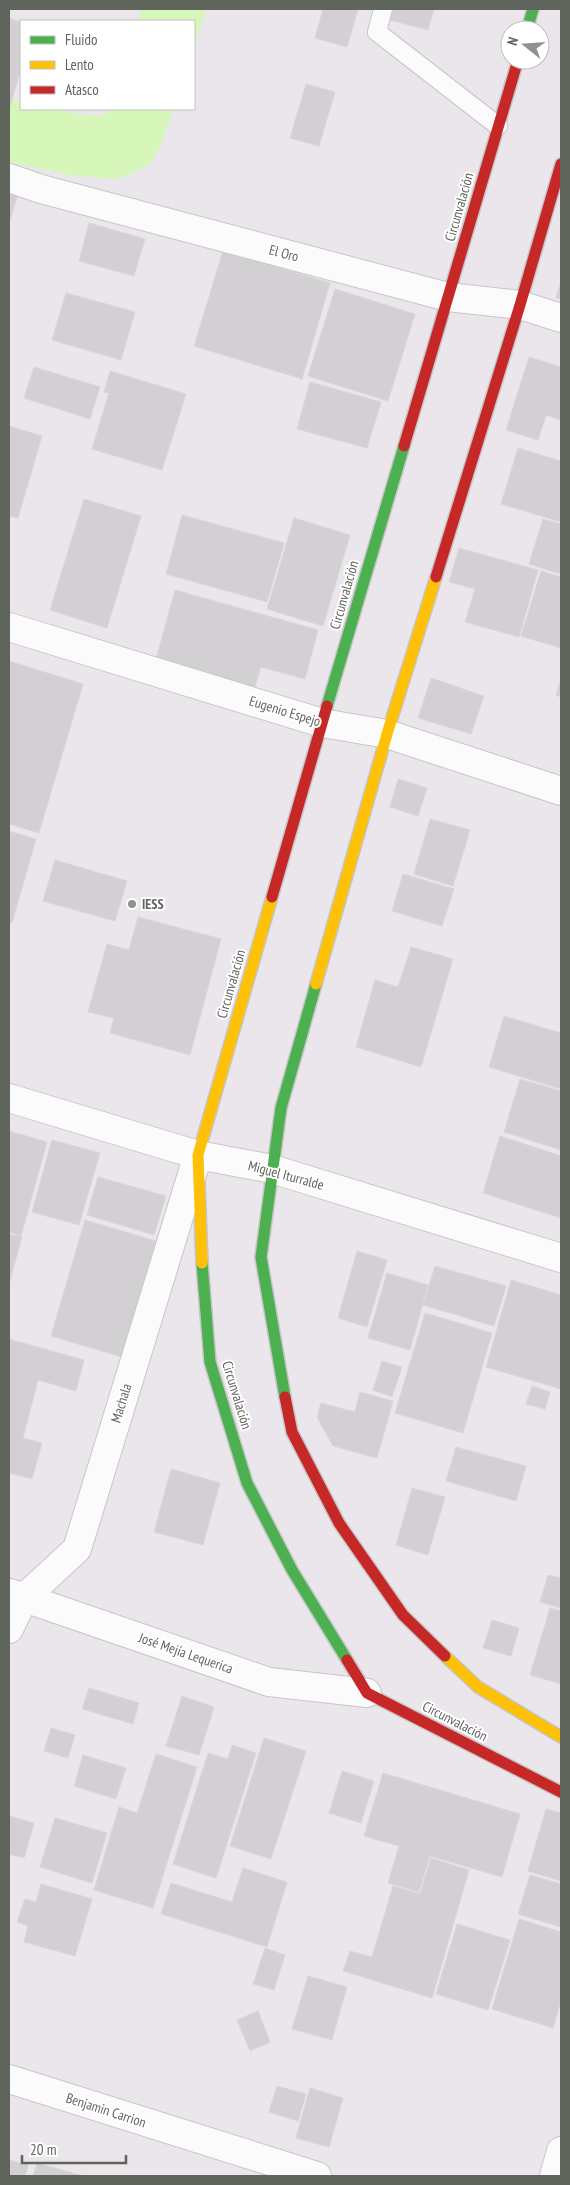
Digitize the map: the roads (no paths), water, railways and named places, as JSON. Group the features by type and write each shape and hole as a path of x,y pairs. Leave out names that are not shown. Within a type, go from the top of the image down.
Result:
{"main road":[{"name":"Circunvalación","path":"515,70 322,723 198,1155 202,1277 210,1362 247,1483 292,1570 368,1693 561,1792"},
{"path":"561,164 520,305 387,734 281,1108 261,1256 276,1351 292,1432 334,1515 403,1615 478,1687 561,1737"}],"street":[{"name":"El Oro","path":"9,178 41,189 448,297 520,305 561,318"},
{"name":"Eugenio Espejo","path":"9,627 322,723 387,734 561,791"},
{"name":"Miguel Iturralde","path":"9,1098 198,1155 272,1169 561,1258"},
{"name":"Machala","path":"9,1629 17,1595 77,1549 198,1155"},
{"name":"José Mejía Lequerica","path":"17,1595 269,1682 368,1693"},
{"name":"Benjamin Carrion","path":"9,2079 317,2176"},
{"path":"554,2176 561,2151"}],"lane":[{"path":"384,9 377,32 498,126"}],"waterway":[{"path":"170,20 174,9"},
{"path":"9,130 71,144 113,148 129,140 141,110"}],"place":[{"name":"IESS","path":"132,904"}]}
